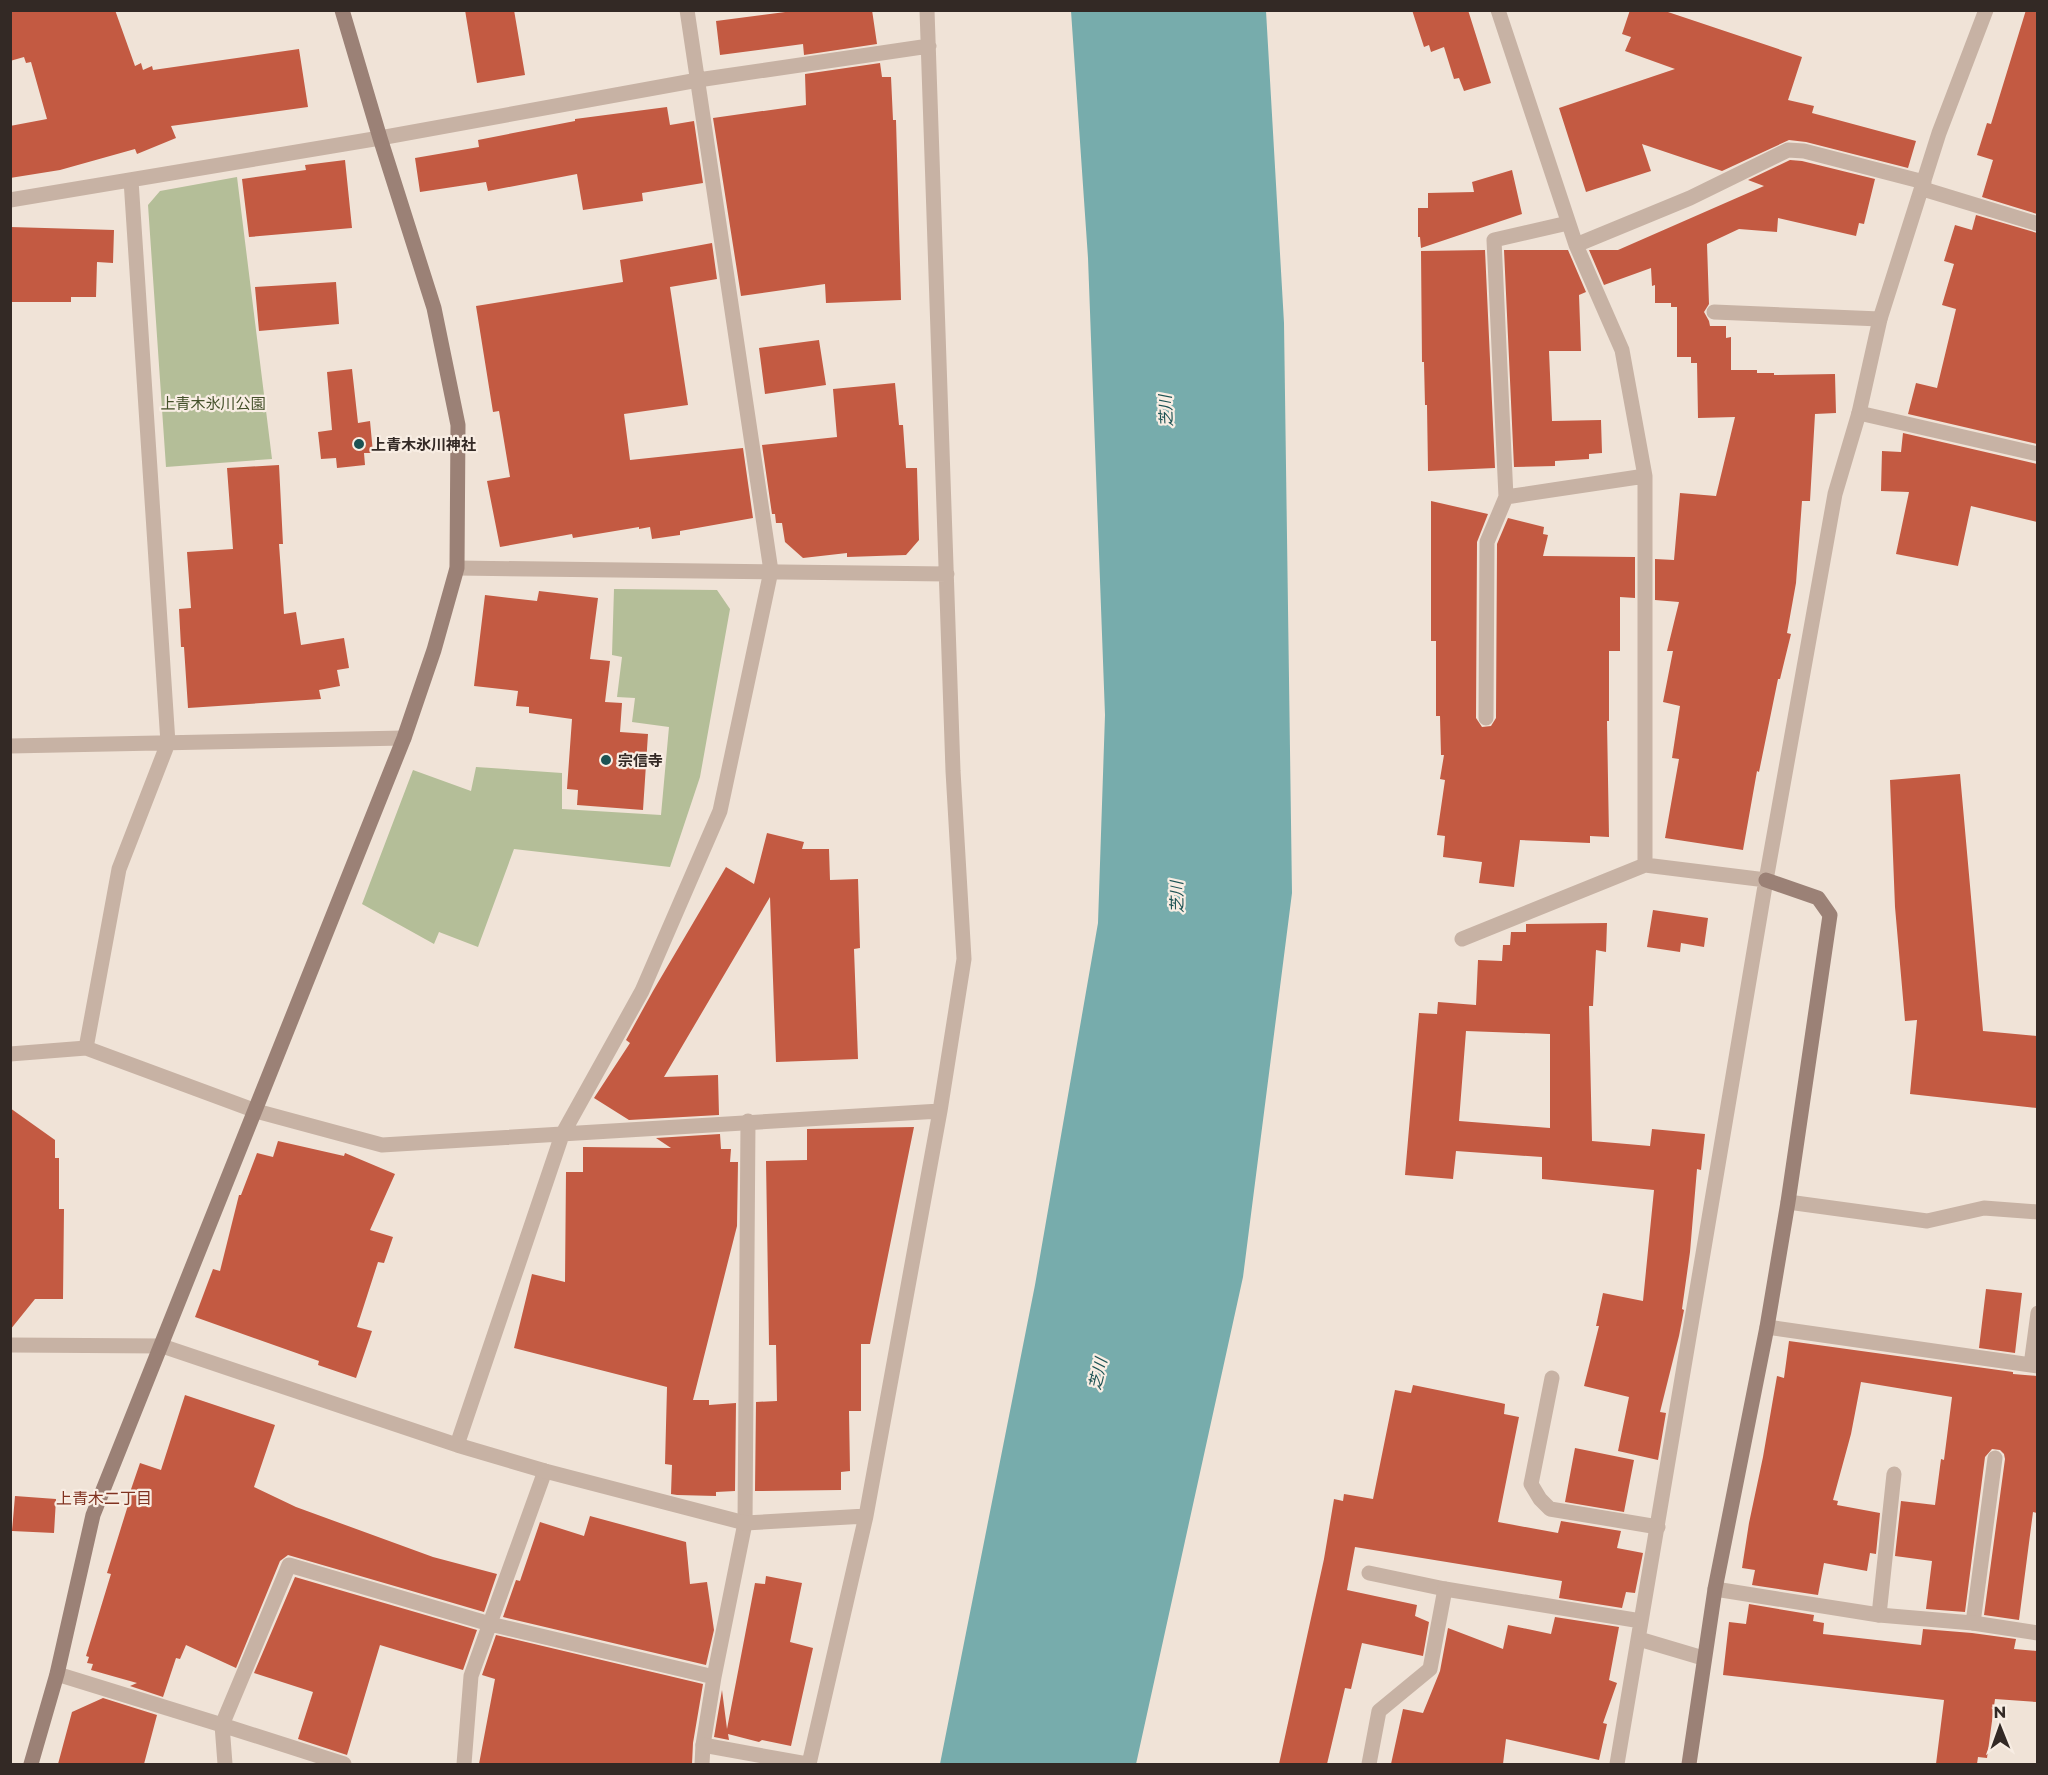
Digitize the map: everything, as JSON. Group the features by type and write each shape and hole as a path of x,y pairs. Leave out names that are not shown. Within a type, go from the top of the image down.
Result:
{"street":[{"path":"31,1764 57,1674 93,1515 404,738 434,651 457,568 458,425 434,308 342,10"},
{"path":"457,1445 562,1135 642,991 720,811 771,571 687,10"},
{"path":"703,1745 808,1764 866,1516 940,1111 964,959 953,771 927,10"},
{"path":"1498,10 1576,245 1622,350 1646,476 1645,865"},
{"path":"1617,1764 1766,880 1835,494 1859,413 1880,319 1939,133 1986,10"},
{"path":"10,200 380,138 698,80 929,46"},
{"path":"1576,245 1690,198 1788,150 1804,151 1923,186 2037,224"},
{"path":"86,1048 119,869 168,743 131,180"},
{"path":"1486,718 1487,542 1506,497 1494,240 1568,223"},
{"path":"1714,312 1880,319"},
{"path":"1859,413 2037,454"},
{"path":"1506,497 1646,476"},
{"path":"457,568 947,574"},
{"path":"10,746 404,738"},
{"path":"1462,939 1645,865 1766,880 1818,898 1830,915 1788,1202 1767,1327 1715,1588 1689,1764"},
{"path":"10,1054 86,1048 256,1111 382,1145 940,1111"},
{"path":"702,1764 714,1677 745,1523 748,1121"},
{"path":"1788,1202 1927,1221 1984,1208 2037,1212"},
{"path":"1767,1327 2034,1365 2037,1312"},
{"path":"10,1345 162,1346 457,1445 545,1471 745,1523 866,1516"},
{"path":"1552,1378 1531,1484 1540,1499 1550,1509 1658,1527"},
{"path":"1973,1623 1995,1458"},
{"path":"464,1764 471,1676 545,1471"},
{"path":"1879,1615 1894,1474"},
{"path":"225,1764 222,1725 290,1565 490,1624 714,1677"},
{"path":"1369,1573 1445,1589 1641,1621"},
{"path":"1715,1588 1879,1615 1973,1623 2037,1633"},
{"path":"1369,1764 1379,1712 1430,1669 1445,1589"},
{"path":"1639,1639 1703,1658"},
{"path":"57,1674 344,1764"}],"green space":[{"name":"上青木氷川公園","path":"237,177 272,459 166,467 148,205 160,191"},
{"path":"614,589 717,590 730,609 700,777 670,867 514,849 478,947 439,932 434,944 362,904 413,770 471,791 476,767 562,773 562,809 661,815 669,727 632,722 635,698 617,697 622,657 612,655"}],"water":[{"name":"芝川","path":"1071,11 1266,11 1284,323 1292,893 1243,1277 1136,1764 940,1764 1035,1285 1098,923 1105,715 1088,258"}],"building":[{"path":"10,10 115,10 135,66 141,63 143,70 152,66 153,70 299,49 308,107 171,126 176,138 137,154 135,149 60,170 10,178 10,126 47,119 31,62 26,63 24,57 10,61"},
{"path":"465,10 514,10 525,75 477,83"},
{"path":"872,10 877,44 804,55 803,44 720,55 716,21 793,11"},
{"path":"1412,10 1468,10 1491,83 1464,91 1459,78 1454,79 1444,47 1431,52 1429,45 1424,47"},
{"path":"1630,10 1662,10 1802,57 1788,100 1814,106 1812,113 1916,141 1908,168 1806,142 1789,140 1722,171 1642,144 1651,171 1586,192 1559,108 1675,69 1625,51 1631,37 1622,34"},
{"path":"2026,10 2037,10 2037,214 1982,197 1993,160 1977,155 1987,123 1991,124"},
{"path":"880,63 882,77 891,77 893,120 896,120 901,300 826,303 825,284 741,296 713,118 806,105 805,74"},
{"path":"667,107 670,125 694,121 703,183 642,193 643,201 583,210 577,174 488,191 486,182 420,192 415,158 479,147 478,140 575,121 575,119"},
{"path":"345,160 352,228 249,237 242,179 306,170 305,165"},
{"path":"1790,160 1875,179 1864,224 1859,223 1856,236 1778,218 1777,232 1739,229 1707,244 1709,304 1704,312 1710,326 1726,326 1726,338 1731,337 1731,370 1757,370 1757,373 1774,373 1774,375 1835,374 1836,413 1815,414 1810,501 1802,501 1796,583 1787,633 1791,634 1780,679 1778,679 1759,772 1757,771 1743,850 1665,838 1679,759 1672,758 1680,706 1663,702 1673,651 1667,651 1679,602 1655,600 1655,559 1674,560 1680,493 1716,496 1735,417 1698,418 1697,363 1691,363 1691,357 1677,357 1677,307 1671,307 1671,303 1655,303 1655,285 1652,286 1651,268 1604,285 1589,250 1618,250 1764,186 1748,180"},
{"path":"1512,170 1522,214 1421,248 1420,237 1418,237 1418,208 1428,208 1428,193 1474,192 1472,182"},
{"path":"1976,215 2037,233 2037,444 1908,414 1916,383 1937,388 1956,309 1942,305 1954,264 1944,261 1955,225 1972,230"},
{"path":"10,227 114,230 113,263 97,262 96,297 71,297 71,302 10,302"},
{"path":"712,243 717,279 670,287 688,405 624,414 630,460 743,448 753,518 680,531 680,535 652,539 650,527 639,529 639,527 573,538 572,534 500,547 487,481 510,477 499,411 493,412 476,306 623,282 620,260"},
{"path":"1485,250 1495,468 1428,471 1427,405 1425,405 1424,362 1422,362 1421,251"},
{"path":"1504,250 1568,250 1586,292 1579,295 1581,351 1549,351 1552,421 1601,420 1602,453 1589,454 1589,459 1555,461 1555,466 1514,467"},
{"path":"336,282 339,324 259,331 255,287"},
{"path":"819,340 826,385 765,394 759,348"},
{"path":"352,369 358,423 370,421 373,453 364,453 365,465 337,468 336,458 321,459 318,432 332,430 327,372"},
{"path":"895,383 899,425 903,425 906,468 917,468 919,540 906,555 847,557 847,553 803,558 785,542 782,523 776,523 775,514 772,514 762,445 837,437 833,389"},
{"path":"1903,433 2037,464 2037,522 1971,506 1958,566 1896,554 1909,492 1881,491 1882,451 1901,452"},
{"path":"279,465 283,544 279,544 284,614 296,612 301,645 344,638 349,668 337,670 340,686 319,690 321,699 188,708 179,609 191,608 187,552 233,549 227,468"},
{"path":"1431,501 1488,514 1477,542 1476,718 1482,727 1491,726 1496,718 1497,544 1508,518 1544,527 1543,534 1548,535 1543,556 1635,557 1635,598 1620,597 1620,651 1609,651 1609,721 1607,721 1609,837 1590,836 1590,843 1520,840 1514,887 1479,883 1482,862 1443,857 1445,836 1437,835 1445,780 1440,779 1444,755 1441,755 1440,716 1436,716 1436,641 1431,641"},
{"path":"539,591 598,598 590,659 610,661 605,702 622,703 620,732 648,734 643,810 577,805 578,790 567,789 572,719 529,713 529,707 516,706 518,691 474,686 485,595 537,601"},
{"path":"1960,774 1983,1031 2037,1036 2037,1108 1910,1094 1917,1020 1905,1021 1895,907 1890,780"},
{"path":"767,833 804,842 802,849 829,849 830,880 858,879 860,948 854,949 858,1059 776,1062 770,897 664,1077 718,1075 719,1115 629,1120 594,1098 630,1043 626,1040 726,867 754,884"},
{"path":"1653,910 1708,918 1704,947 1681,943 1680,952 1647,947"},
{"path":"1607,923 1606,952 1596,950 1593,1006 1589,1006 1592,1141 1650,1146 1652,1129 1705,1134 1701,1170 1697,1169 1690,1252 1682,1309 1684,1310 1660,1412 1666,1413 1658,1460 1618,1451 1629,1397 1584,1386 1599,1326 1596,1326 1603,1293 1643,1301 1654,1190 1542,1179 1542,1157 1456,1151 1453,1179 1405,1175 1419,1013 1437,1014 1438,1002 1476,1005 1478,960 1502,961 1503,945 1510,945 1511,932 1526,932 1526,924","holes":["1466,1031 1550,1034 1550,1128 1459,1121"]},
{"path":"10,1108 55,1140 55,1158 59,1158 59,1209 64,1209 63,1299 35,1299 10,1330"},
{"path":"914,1127 870,1344 861,1344 861,1411 849,1411 850,1471 841,1472 841,1490 755,1491 756,1402 777,1401 776,1345 769,1345 766,1161 807,1160 807,1129"},
{"path":"720,1134 721,1149 731,1149 730,1162 738,1162 737,1226 693,1400 709,1400 709,1405 736,1403 735,1491 716,1492 716,1496 677,1495 671,1494 672,1465 665,1464 667,1387 514,1348 532,1274 565,1282 566,1172 583,1172 583,1147 671,1148 656,1138"},
{"path":"278,1141 344,1156 345,1153 395,1174 370,1230 393,1237 384,1263 378,1262 357,1327 372,1331 356,1378 318,1365 319,1361 195,1317 213,1269 220,1271 239,1195 241,1195 257,1153 273,1157"},
{"path":"1986,1289 2022,1293 2015,1353 1979,1348"},
{"path":"1789,1341 2037,1376 2037,1513 2033,1512 2019,1620 1984,1615 2004,1454 2000,1450 1992,1449 1985,1457 1965,1612 1926,1609 1932,1561 1895,1556 1901,1501 1935,1505 1941,1459 1944,1460 1952,1397 1861,1382 1851,1434 1833,1500 1838,1501 1837,1505 1880,1513 1876,1554 1870,1553 1867,1571 1824,1563 1818,1595 1752,1585 1755,1570 1742,1568 1777,1376 1784,1378"},
{"path":"1413,1385 1505,1404 1504,1414 1519,1417 1498,1522 1558,1533 1561,1521 1621,1531 1617,1548 1643,1553 1635,1593 1626,1592 1622,1608 1559,1598 1562,1581 1355,1547 1347,1590 1417,1605 1415,1616 1429,1622 1423,1656 1362,1643 1351,1689 1345,1688 1327,1764 1279,1764 1324,1559 1334,1499 1343,1501 1344,1494 1373,1499 1395,1390 1411,1393"},
{"path":"185,1395 275,1425 254,1487 296,1507 433,1557 497,1574 484,1612 288,1555 280,1561 236,1668 186,1645 180,1659 176,1658 163,1697 130,1686 137,1683 91,1670 93,1664 87,1663 89,1657 86,1656 111,1574 107,1573 129,1502 127,1501 140,1463 161,1470"},
{"path":"1575,1448 1634,1460 1624,1512 1565,1502"},
{"path":"15,1496 56,1499 54,1533 12,1531"},
{"path":"590,1516 686,1542 690,1584 707,1582 714,1630 706,1665 503,1617 516,1580 520,1581 540,1522 584,1536"},
{"path":"766,1576 802,1583 790,1642 813,1648 791,1746 762,1740 759,1742 728,1734 729,1740 714,1737 722,1690 727,1729 755,1583 765,1584"},
{"path":"295,1577 477,1630 463,1670 380,1645 347,1755 298,1739 313,1692 254,1673"},
{"path":"1749,1604 1814,1615 1813,1621 1824,1623 1823,1634 1921,1645 1923,1629 2016,1639 2014,1649 2037,1651 2037,1702 1995,1699 1987,1758 1978,1757 1977,1764 1936,1764 1944,1700 1723,1675 1729,1622 1746,1624"},
{"path":"1555,1617 1619,1627 1609,1680 1617,1683 1603,1723 1607,1724 1599,1760 1506,1739 1503,1764 1391,1764 1403,1709 1423,1713 1440,1671 1448,1628 1503,1649 1508,1625 1551,1634"},
{"path":"496,1635 703,1684 693,1743 692,1764 479,1764 495,1679 482,1675"},
{"path":"103,1698 157,1715 144,1764 58,1764 72,1712"}],"place":[{"name":"上青木氷川神社","path":"359,444"},
{"name":"宗信寺","path":"606,760"}],"district":[{"name":"上青木二丁目","path":"104,1498"}]}
